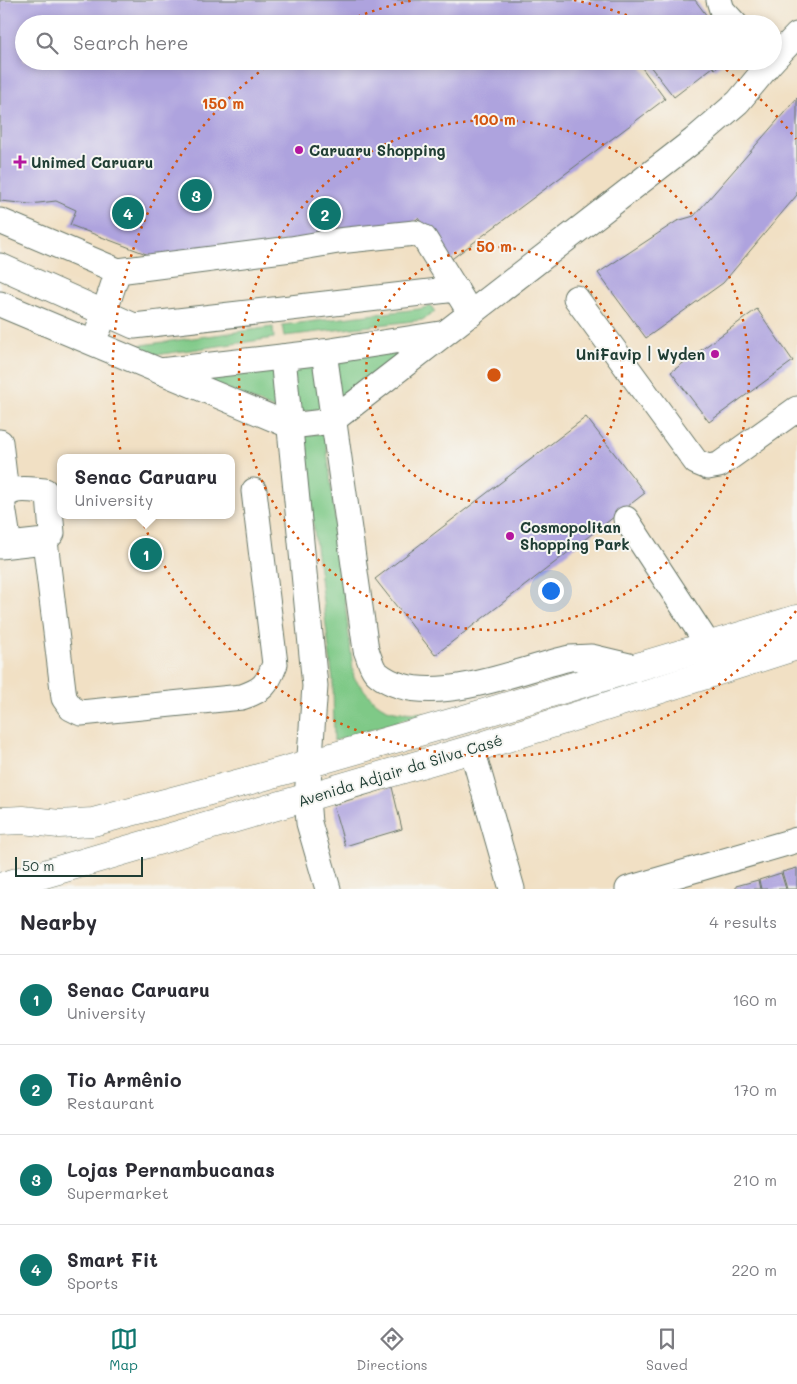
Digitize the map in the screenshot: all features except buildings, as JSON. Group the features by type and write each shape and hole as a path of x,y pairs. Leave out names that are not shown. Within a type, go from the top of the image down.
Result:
{"main road":[{"name":"Avenida Adjair da Silva Casé","path":"8,817 59,824 93,822 308,764 797,619"},
{"name":"Avenida Adjair da Silva Casé","path":"0,887 472,749 797,646"}],"street":[{"path":"719,0 722,10 726,15"},
{"path":"782,51 797,35"},
{"path":"0,304 158,372 291,426 332,421 694,140 738,102 765,70"},
{"path":"0,221 118,271 291,249 338,241 415,233 424,238 471,314"},
{"path":"0,266 134,326 456,289"},
{"path":"93,344 118,271"},
{"path":"576,298 696,462 708,467 719,465 797,409"},
{"path":"158,372 324,352 442,334"},
{"path":"324,352 332,421 366,650 376,673 402,688 437,691 570,658 591,657 637,668"},
{"path":"283,357 315,686 308,764 307,798 309,823 328,889"},
{"path":"0,442 6,493 2,500 4,545 45,540 52,532 49,496 45,491 33,488 13,490 6,493"},
{"path":"45,540 64,698 71,708 81,713 242,697 260,692 269,679 275,664 254,491"},
{"path":"626,519 709,646"},
{"path":"472,749 512,889"},
{"path":"628,889 797,840"}],"green space":[{"path":"431,306 435,312 422,320 284,336 282,325 419,309"},
{"path":"273,327 274,338 149,356 134,353 135,346"},
{"path":"410,350 338,406 333,359"},
{"path":"316,360 322,409 297,412 291,363"},
{"path":"276,366 281,412 195,375"},
{"path":"325,433 354,678 384,708 400,712 425,713 334,741 333,681 302,435"}],"place":[{"name":"Caruaru Shopping","path":"299,150"},
{"name":"Unimed Caruaru","path":"20,162"},
{"name":"Lojas Pernambucanas","path":"196,195"},
{"name":"Smart Fit","path":"128,213"},
{"name":"Tio Armênio","path":"325,214"},
{"name":"UniFavip | Wyden","path":"715,354"},
{"name":"Cosmopolitan Shopping Park","path":"510,536"},
{"name":"Senac Caruaru","path":"146,554"}]}
